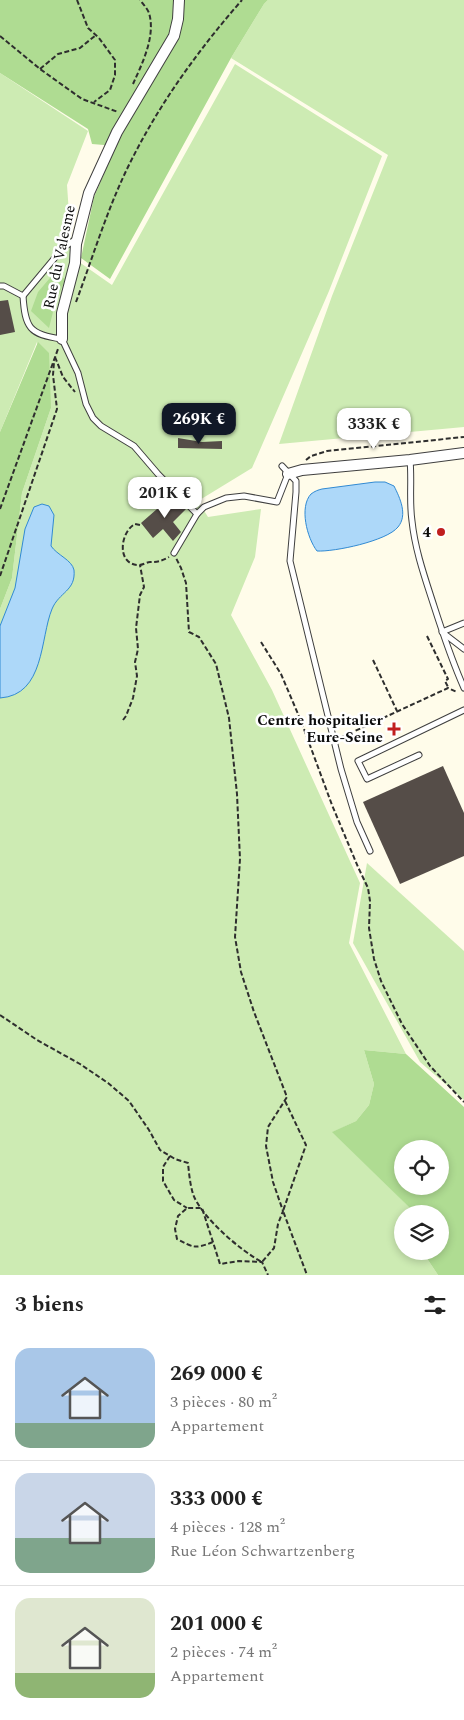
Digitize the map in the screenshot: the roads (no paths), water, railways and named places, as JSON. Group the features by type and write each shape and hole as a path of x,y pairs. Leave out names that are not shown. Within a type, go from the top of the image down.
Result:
{"street":[{"name":"Rue du Valesme","path":"62,339 62,313 75,263 77,239 94,181 128,114 174,36 178,19 179,0"},
{"path":"285,470 410,460 464,453"}],"lane":[{"path":"62,339 34,332 24,316 23,296 63,248 77,239"},
{"path":"0,286 4,286 23,296"},
{"name":"Rue du Valesme","path":"62,339 78,373 86,404 96,422 134,446 197,514"},
{"path":"410,460 412,522 442,632 462,690"},
{"path":"174,553 197,514 204,507 226,498 254,495 277,502 285,470"},
{"path":"285,470 296,481 290,561 341,769 357,822 370,851"},
{"path":"442,632 464,623"},
{"path":"442,632 464,649"},
{"path":"419,755 367,779 358,761 461,714"}],"water":[{"path":"385,482 394,486 401,501 403,512 398,527 383,537 360,545 317,551 310,538 305,514 307,500 311,494 322,489"},
{"path":"42,504 49,506 54,515 51,546 73,566 74,577 70,587 52,609 33,676 25,687 15,695 0,698 0,626 15,588 25,529 34,507"}],"place":[{"name":"4","path":"441,532"},
{"name":"Centre hospitalier Eure-Seine","path":"394,729"}]}
